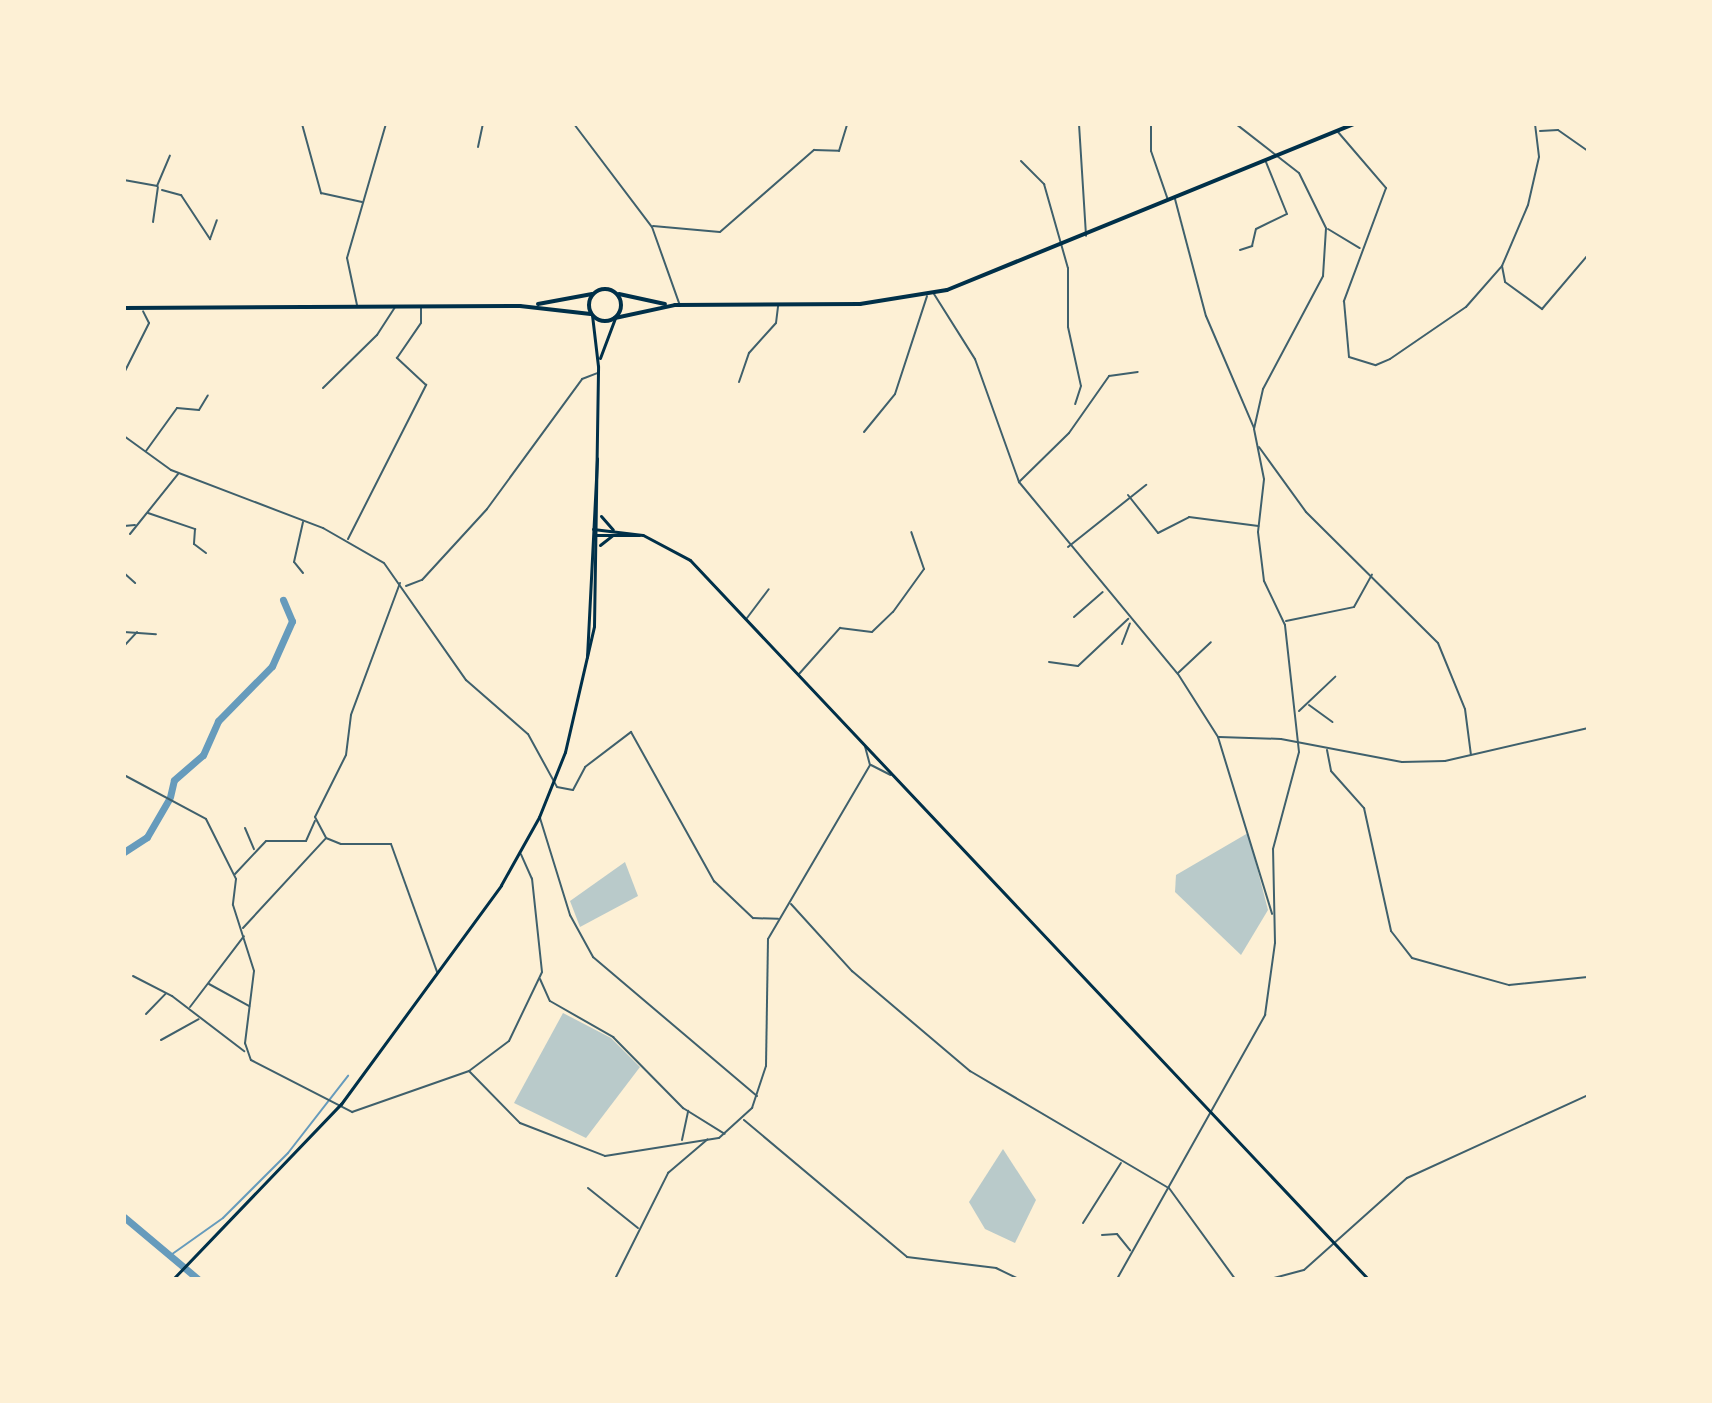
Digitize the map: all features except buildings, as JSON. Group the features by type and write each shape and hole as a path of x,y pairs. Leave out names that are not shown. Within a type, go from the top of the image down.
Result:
{"highway":[{"path":"124,308 520,306 576,301 595,292 677,305 778,305 926,295 1063,247 1353,124"},
{"path":"591,314 595,292"},
{"path":"615,318 622,305 616,293"},
{"path":"520,306 615,318 677,305"}],"main road":[{"path":"587,657 599,504 598,366 591,314"},
{"path":"598,366 615,318"},
{"path":"175,1278 341,1104 438,974 520,853 539,817 554,782 587,657 599,551 596,532 598,454"},
{"path":"599,504 613,533"},
{"path":"596,532 643,535 682,553 1368,1279"},
{"path":"599,551 613,533"}],"street":[{"path":"302,124 321,193 362,202"},
{"path":"357,306 347,258 386,124"},
{"path":"478,147 483,124"},
{"path":"574,124 652,227 677,305"},
{"path":"652,227 668,222 720,232 814,150 839,151 847,124"},
{"path":"1079,124 1086,236"},
{"path":"1151,124 1151,151 1168,202"},
{"path":"1236,124 1306,182 1326,228 1323,276 1266,383 1254,429"},
{"path":"1337,130 1386,188 1344,301 1349,357 1376,365 1466,307 1502,266 1530,198 1538,131 1535,124"},
{"path":"1538,131 1558,130 1588,151"},
{"path":"157,186 170,156"},
{"path":"1021,161 1041,176 1063,247 1081,386 1075,404"},
{"path":"1240,250 1252,246 1256,229 1287,214 1266,161"},
{"path":"124,180 157,186 181,195 212,240 217,220"},
{"path":"153,222 162,190"},
{"path":"1117,1279 1265,1015 1273,915 1273,849 1299,743 1299,712 1284,622 1265,586 1259,525 1264,479 1254,429 1206,316 1175,199"},
{"path":"1326,228 1362,249"},
{"path":"1502,266 1507,285 1542,309 1588,255"},
{"path":"933,293 975,359 1019,482 1104,592 1178,674 1218,737 1273,915"},
{"path":"864,432 895,394 929,306 926,295"},
{"path":"739,382 749,353 776,323 778,305"},
{"path":"323,388 377,335 395,306"},
{"path":"348,540 426,385 397,358 421,323 421,306"},
{"path":"124,373 149,323 141,308"},
{"path":"1019,482 1069,433 1109,376 1138,372"},
{"path":"405,587 422,580 487,509 582,379 598,373"},
{"path":"145,452 177,408 199,410 208,395"},
{"path":"124,436 178,473 348,540 405,587 466,680 528,734 554,782 573,790 591,761 631,732 714,881 753,918 779,918"},
{"path":"1257,444 1304,510 1372,574 1442,650 1465,709 1471,755"},
{"path":"130,534 178,473"},
{"path":"1067,547 1128,495 1146,485"},
{"path":"1128,495 1158,533 1189,517 1259,525"},
{"path":"148,513 195,529 194,544 206,553"},
{"path":"303,521 294,558 303,573"},
{"path":"124,526 136,525"},
{"path":"798,675 840,628 872,632 893,612 924,569 911,532"},
{"path":"124,573 135,583"},
{"path":"1284,622 1354,607 1372,574"},
{"path":"234,876 266,841 306,841 316,821 319,801 346,755 351,715 400,582"},
{"path":"746,619 769,589"},
{"path":"1074,617 1104,592"},
{"path":"1122,644 1130,621"},
{"path":"1049,662 1078,666 1130,621"},
{"path":"124,632 156,634"},
{"path":"124,646 137,632"},
{"path":"1178,674 1211,642"},
{"path":"1299,712 1335,677"},
{"path":"1307,705 1332,722"},
{"path":"1218,737 1299,743 1402,762 1471,755 1588,728"},
{"path":"469,1071 520,1123 586,1153 708,1139 727,1134 744,1120 758,1097 766,1066 767,944 779,918 791,904 870,765 864,745"},
{"path":"1327,750 1331,771 1364,808 1391,931 1412,958 1509,985 1588,977"},
{"path":"870,765 895,777"},
{"path":"124,775 206,819 234,876 233,905 254,971 245,1052"},
{"path":"539,817 570,915 593,957 758,1097"},
{"path":"316,821 326,838 348,846 379,839 391,844 438,974"},
{"path":"245,828 255,850"},
{"path":"242,928 326,838"},
{"path":"520,853 532,879 540,979 550,1001 613,1037 688,1111 727,1134"},
{"path":"791,904 852,971 970,1071 1169,1188 1235,1279"},
{"path":"189,1008 244,935"},
{"path":"133,976 189,1008 263,1069 358,1112 406,1088 469,1071 509,1041 540,979"},
{"path":"209,983 249,1006"},
{"path":"146,1014 166,993"},
{"path":"161,1040 201,1019"},
{"path":"1270,1279 1304,1270 1407,1178 1588,1095"},
{"path":"681,1141 688,1111"},
{"path":"744,1120 907,1257 996,1268 1019,1279"},
{"path":"615,1279 668,1173 708,1139"},
{"path":"1083,1223 1122,1162"},
{"path":"588,1188 639,1229"},
{"path":"1102,1235 1117,1234 1131,1251"}],"shaded area":[{"path":"1248,833 1268,910 1241,955 1175,892 1176,875"},
{"path":"625,862 638,896 580,927 570,901"},
{"path":"563,1013 611,1038 640,1067 586,1138 514,1103"},
{"path":"1003,1149 1036,1200 1015,1243 985,1229 969,1202"}],"waterway":[{"path":"170,797 174,780 203,755 218,721 272,666 292,621 283,600"},
{"path":"124,852 147,837 169,799"},
{"path":"168,1257 223,1218 288,1153 348,1076"},
{"path":"124,1217 198,1279"}]}
